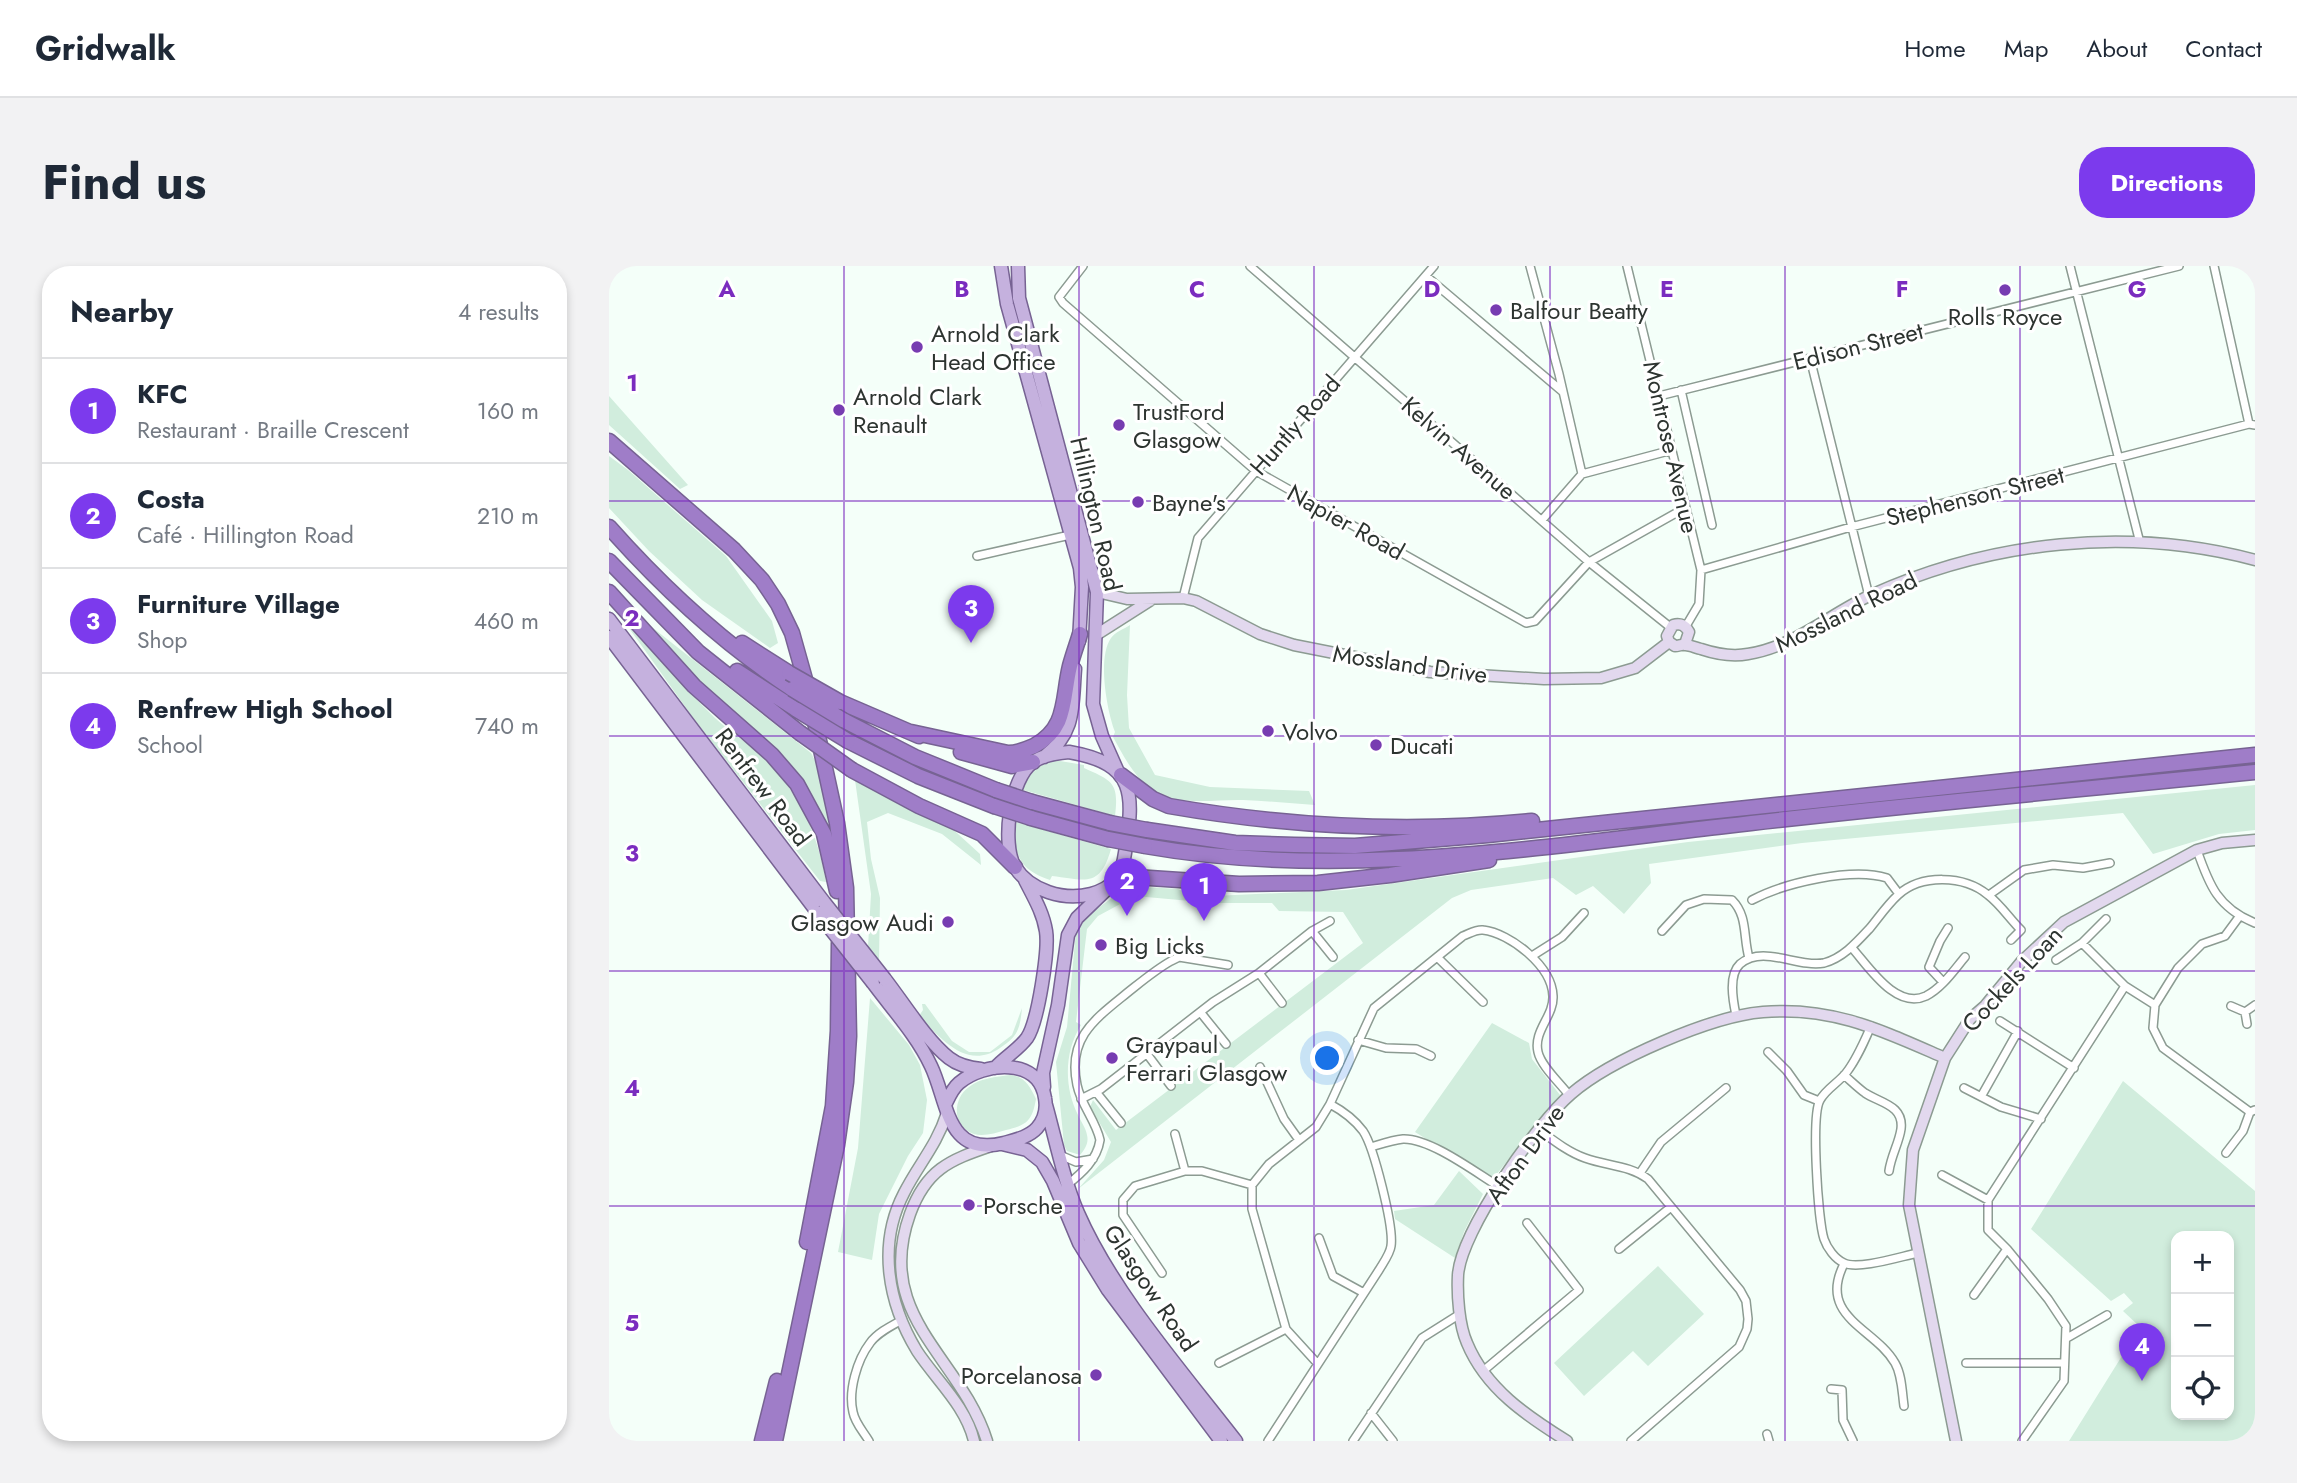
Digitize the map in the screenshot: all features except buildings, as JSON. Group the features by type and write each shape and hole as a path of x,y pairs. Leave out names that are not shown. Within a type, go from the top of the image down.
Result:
{"highway":[{"path":"609,441 734,550 762,580 778,604 792,632 802,662 841,844 847,898 849,978 846,1082 834,1159 775,1441"},
{"path":"609,527 675,596 740,652 792,689 843,720 915,757 996,790 1110,823 1235,843 1365,845 2255,755"},
{"path":"609,561 698,652 800,733 852,770 982,834 1019,872"},
{"path":"631,583 714,653 759,686 848,741 918,776 994,806 1108,839 1252,860 1344,862 1608,841"},
{"path":"609,592 706,698 772,755 790,776 806,796 821,824 834,867 839,945 838,1031 833,1106 819,1184 762,1441"},
{"path":"675,596 789,673 840,702 945,747 999,763 1012,766 1039,760"},
{"path":"911,732 1008,753 1022,751 1042,741 1052,733 1061,719 1070,666 1080,634"},
{"path":"1111,886 1135,877 1238,884 1356,880 1608,841 1727,826 2255,772"},
{"path":"1120,774 1153,799 1169,806 1300,822 1388,828 1525,822 1980,783"}],"main road":[{"name":"Hillington Road","path":"1001,266 1007,304 1081,578 1080,634 1069,726 1061,743 1039,760"},
{"name":"Hillington Road","path":"1018,266 1019,298 1097,592 1093,704 1103,736 1120,774"},
{"name":"Renfrew Road","path":"609,619 821,907"},
{"name":"Renfrew Road","path":"609,637 879,981"},
{"path":"1061,753 1081,755 1104,762 1120,774 1129,790 1131,802 1125,854 1119,874 1111,886 1077,918 1068,935 1058,1005 1043,1073 1045,1099 1042,1121 1035,1130 1029,1135 999,1144 977,1144 962,1137 955,1130 931,1066 879,981 936,1046 949,1058 967,1066 990,1069 1023,1043 1031,1030 1047,939 1044,922 1019,872 1008,841 1019,780 1039,760 1061,753"},
{"path":"1019,872 1041,889 1066,896 1086,895 1111,886"},
{"path":"946,1109 949,1095 959,1083 974,1073 1010,1066 1037,1079 1045,1099"},
{"name":"Glasgow Road","path":"1045,1099 1060,1155 1061,1187 1079,1243 1108,1290 1221,1441"},
{"name":"Glasgow Road","path":"999,1144 1027,1150 1049,1171 1115,1279 1236,1441"}],"street":[{"name":"Napier Road","path":"1083,266 1059,297 1063,303 1257,471 1526,622 1535,621 1589,562 1685,508"},
{"name":"Kelvin Avenue","path":"1250,266 1589,562 1670,627"},
{"name":"Huntly Road","path":"1183,598 1198,538 1434,266"},
{"path":"1530,266 1582,474"},
{"name":"Montrose Avenue","path":"1627,266 1701,570 1699,604 1686,626"},
{"path":"2070,266 2140,543"},
{"name":"Edison Street","path":"1659,396 2179,266"},
{"path":"2214,266 2252,425"},
{"path":"1426,276 1563,392"},
{"path":"1811,358 1869,596"},
{"path":"1681,390 1712,525"},
{"name":"Stephenson Street","path":"1701,570 1851,527 2252,425"},
{"path":"1542,520 1582,474 1672,450"},
{"path":"977,556 1070,535"},
{"name":"Mossland Road","path":"1685,644 1730,655 1767,651 1790,641 1869,596 1947,566 2001,552 2044,545 2140,543 2187,547 2255,560"},
{"name":"Mossland Drive","path":"1097,592 1127,599 1183,598 1208,605 1260,634 1294,645 1430,672 1544,679 1601,678 1635,668 1669,642"},
{"name":"Mossland Drive","path":"1096,635 1151,600"},
{"path":"1680,624 1686,626 1689,632 1685,644 1675,646 1669,642 1667,636 1670,627 1680,624"},
{"name":"Cockels Loan","path":"1956,1441 1909,1205 1913,1150 1945,1058 1970,1019 1985,1006 2022,961 2064,922 2197,850 2222,843 2255,840"},
{"path":"2197,850 2208,884 2222,902 2239,917 2255,923"},
{"path":"1989,895 2024,870 2053,865 2083,868 2110,863"},
{"path":"1752,900 1769,891 1797,883 1860,873 1887,878 1899,894"},
{"path":"1736,1015 1733,999 1734,973 1749,957 1825,962 1852,948 1899,894 1918,883 1951,880 1971,884 1989,895 2021,930 2011,940"},
{"path":"1662,931 1685,905 1704,899 1732,900 1740,908 1744,918 1749,957"},
{"path":"1532,956 1562,937 1584,913"},
{"path":"2227,1153 2253,1111 2163,1048 2153,1028 2155,1004 2178,968 2202,944 2225,936 2239,917"},
{"path":"2056,960 2083,943 2106,919"},
{"path":"1081,1099 1096,1092 1213,1002 1259,973 1312,931 1330,921"},
{"path":"1944,982 1929,967 1948,928"},
{"path":"1317,1363 1286,1329 1252,1209 1252,1185 1269,1164 1316,1127 1374,1008 1463,936 1480,929 1503,935 1532,956 1553,993 1552,1011 1539,1038 1538,1055 1569,1095"},
{"path":"1312,931 1333,957"},
{"path":"2083,943 2125,986 2155,1004"},
{"path":"1852,948 1892,991 1906,998 1924,997 1944,982 1965,957"},
{"path":"1061,1187 1085,1170 1099,1146 1099,1135 1081,1099 1076,1078 1076,1053 1086,1029 1099,1014 1179,957 1228,965"},
{"path":"1437,957 1483,1002"},
{"path":"1259,973 1282,1003"},
{"path":"2022,1441 2064,1381 2066,1326 2007,1249 1988,1230 1989,1200 2125,986"},
{"path":"2245,1012 2255,1005"},
{"path":"2231,1006 2245,1012"},
{"name":"Afton Drive","path":"1567,1441 1512,1404 1483,1371 1466,1342 1460,1314 1458,1274 1469,1237 1498,1186 1538,1129 1569,1095 1630,1057 1695,1029 1736,1015 1771,1011 1816,1012 1871,1026 1945,1058"},
{"path":"2245,1012 2246,1024"},
{"path":"1201,1013 1226,1044"},
{"path":"2000,1021 2074,1068"},
{"path":"1871,1026 1861,1049 1844,1075 1819,1101 1814,1128 1823,1235 1829,1250 1844,1264 1918,1254"},
{"path":"1982,1095 2018,1031"},
{"path":"1358,1040 1386,1048 1416,1049 1431,1056"},
{"path":"1768,1052 1787,1071 1804,1095 1819,1101"},
{"path":"1147,1055 1171,1086"},
{"path":"1260,1067 1284,1119 1299,1140"},
{"path":"1844,1075 1864,1092 1894,1108 1899,1116 1901,1132 1890,1158 1889,1171"},
{"path":"1640,1173 1661,1142 1726,1088"},
{"path":"1964,1088 2001,1107 2041,1119"},
{"path":"1096,1092 1121,1123"},
{"path":"1268,1441 1391,1248 1391,1227 1371,1147 1364,1132 1344,1111 1329,1104"},
{"path":"946,1109 932,1149 904,1193 888,1245 888,1276 902,1320 917,1351 962,1411 974,1441"},
{"path":"1538,1129 1584,1158 1640,1173 1648,1179 1741,1290 1748,1309 1747,1329 1733,1354 1631,1441"},
{"path":"1175,1134 1185,1171"},
{"path":"1371,1147 1406,1139 1418,1141 1437,1149 1498,1186"},
{"path":"988,1441 974,1405 927,1340 908,1305 902,1276 902,1247 915,1202 938,1169 955,1158 999,1144"},
{"path":"1060,1155 1076,1162 1093,1158"},
{"path":"1163,1273 1123,1215 1123,1200 1135,1186 1185,1171 1202,1171 1252,1185"},
{"path":"1942,1175 1989,1200"},
{"path":"1619,1249 1671,1208"},
{"path":"1483,1371 1579,1290 1527,1223"},
{"path":"1319,1238 1333,1276 1364,1293"},
{"path":"1974,1295 2007,1249"},
{"path":"1844,1264 1837,1290 1842,1305 1851,1321 1876,1341 1894,1361 1904,1406"},
{"path":"1353,1441 1422,1338 1460,1314"},
{"path":"2067,1338 2107,1315"},
{"path":"869,1441 852,1410 852,1389 858,1366 870,1342 902,1320"},
{"path":"1219,1363 1286,1329"},
{"path":"1966,1363 2064,1363"},
{"path":"1831,1389 1842,1390 1843,1420 1853,1441"},
{"path":"1371,1413 1392,1441"}],"green space":[{"path":"609,396 688,485 680,489 609,425"},
{"path":"609,456 726,556 772,621 778,643 770,648 702,600 649,551 609,508"},
{"path":"626,624 720,723 761,755 785,782 804,813 818,846 826,882 820,881 694,719"},
{"path":"648,624 811,753 819,768 833,847 801,779 784,756 692,675"},
{"path":"1130,625 1127,695 1129,728 1155,775 1210,787 1309,791 1315,805 1173,799 1146,785 1129,765 1113,737 1115,732 1105,685 1107,647 1117,632"},
{"path":"1054,760 1084,765 1084,768 1108,780 1115,790 1115,816 1020,789 1031,770"},
{"path":"855,780 946,823 980,854 981,865 942,834 888,813 867,822 871,859 880,898 879,961 868,947 871,894"},
{"path":"2255,785 2255,830 2219,834 2153,854 2123,813 1802,843 1649,864 1651,883 1624,914 1593,886 1576,895 1553,878 1471,890 1452,898 1078,1189 1104,1160 1111,1142 1090,1107 1093,1100 1116,1130 1363,943 1343,912 1279,911 1272,903 1213,903 1135,896 1098,916 1087,929 1076,1022 1081,1025 1071,1047 1068,1070 1073,1104 1086,1130 1086,1146 1080,1155 1067,1151 1064,1145 1056,1062 1067,1027 1076,931 1082,920 1128,886 1178,889 1189,894 1214,896 1346,890 1688,842"},
{"path":"1015,822 1111,849 1107,862 1096,876 1090,879 1052,876 1050,880 1039,876 1020,859"},
{"path":"870,998 909,1045 920,1065 927,1100 923,1133 908,1156 879,1214 872,1260 838,1252 858,1148"},
{"path":"922,1004 925,1004 952,1041 969,1052 990,1052 1012,1035 1022,1008 1019,1027 1011,1040 988,1054 976,1056 955,1049 936,1034 919,1016 923,1010"},
{"path":"1492,1023 1529,1043 1532,1059 1560,1095 1492,1180 1415,1132"},
{"path":"1010,1075 1023,1080 1036,1099 1033,1112 1027,1121 990,1134 978,1135 967,1130 958,1119 957,1112 963,1092 988,1078"},
{"path":"2123,1081 2255,1191 2255,1441 2069,1441 2140,1327 2123,1311 2133,1303 2124,1293 2111,1301 2031,1229"},
{"path":"1459,1171 1483,1194 1464,1232 1455,1258 1395,1219 1394,1211 1434,1205"},
{"path":"1658,1266 1704,1314 1648,1366 1633,1351 1584,1396 1554,1363"}],"place":[{"name":"Rolls Royce","path":"2005,290"},
{"name":"Balfour Beatty","path":"1496,310"},
{"name":"Arnold Clark Head Office","path":"917,347"},
{"name":"Arnold Clark Renault","path":"839,410"},
{"name":"TrustFord Glasgow","path":"1119,425"},
{"name":"Bayne's","path":"1138,502"},
{"name":"Furniture Village","path":"971,643"},
{"name":"Volvo","path":"1268,731"},
{"name":"Ducati","path":"1376,745"},
{"name":"Costa","path":"1127,916"},
{"name":"KFC","path":"1204,921"},
{"name":"Glasgow Audi","path":"948,922"},
{"name":"Big Licks","path":"1101,945"},
{"name":"Graypaul Ferrari Glasgow","path":"1112,1058"},
{"name":"Porsche","path":"969,1205"},
{"name":"Porcelanosa","path":"1096,1375"},
{"name":"Renfrew High School","path":"2142,1381"}]}
